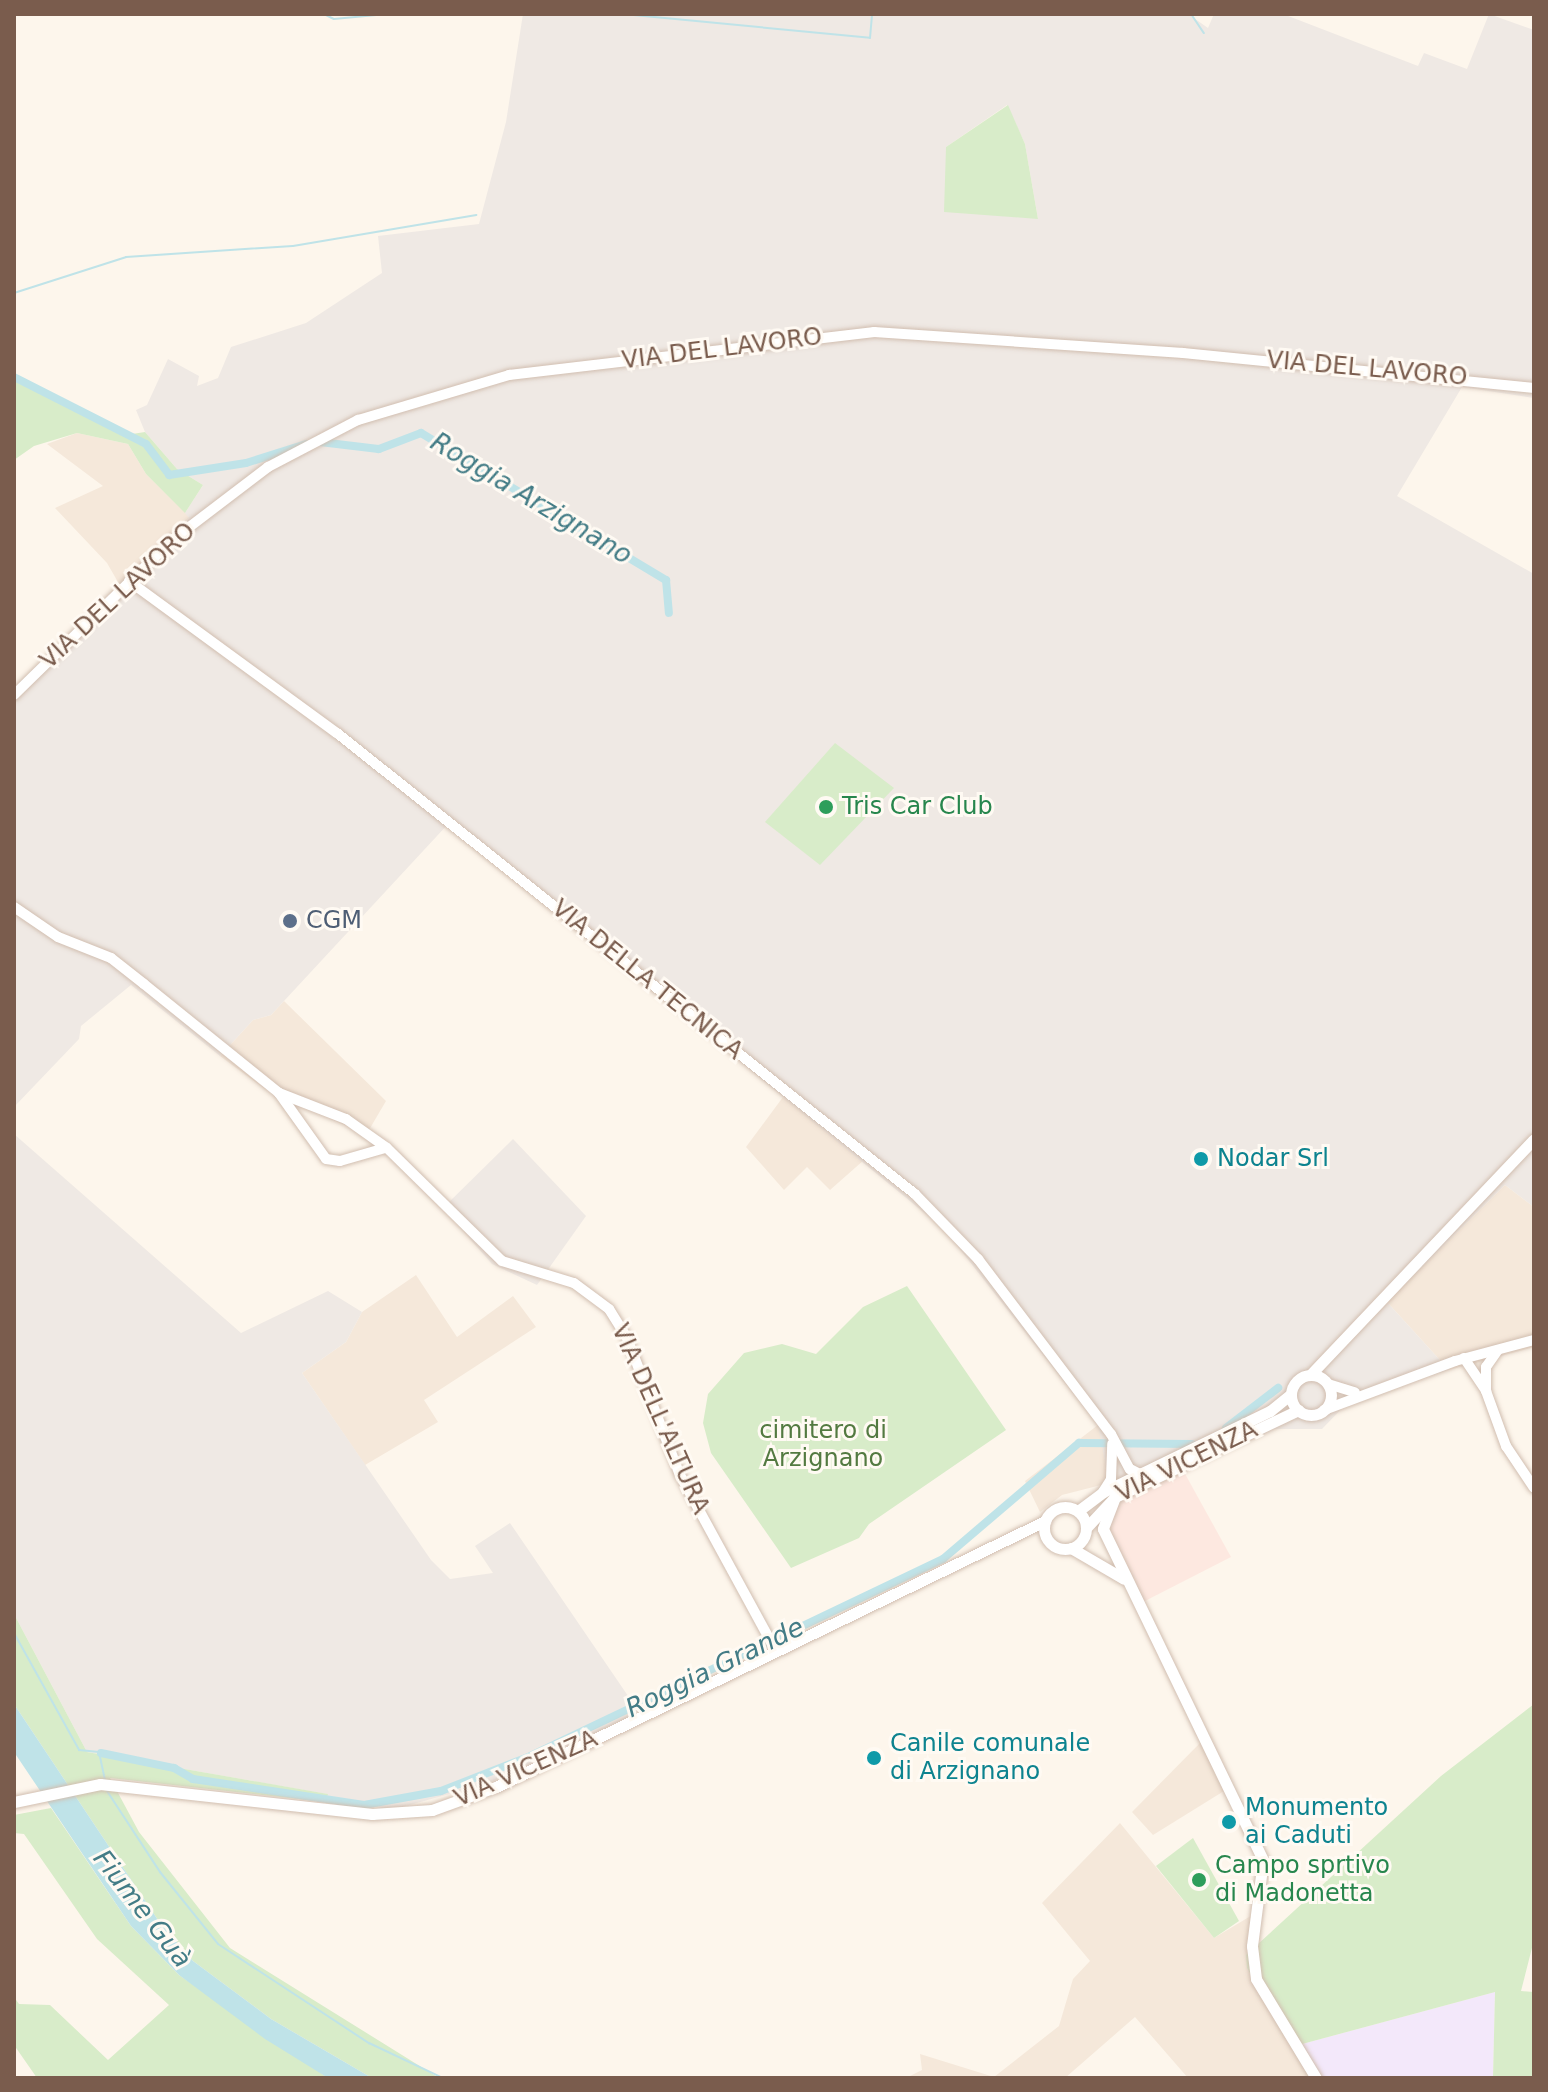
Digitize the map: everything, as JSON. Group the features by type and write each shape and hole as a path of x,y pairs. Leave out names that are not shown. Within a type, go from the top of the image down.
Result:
{"main road":[{"name":"VIA VICENZA","path":"14,1802 78,1788 119,1784 372,1814 432,1810 498,1786 1007,1541 1045,1521 1059,1508 1078,1511 1103,1492 1270,1411 1291,1394 1297,1381 1310,1375 1329,1359 1534,1139"},
{"path":"1324,1410 1329,1359"},
{"path":"1310,1375 1327,1383"},
{"path":"1291,1394 1298,1410"},
{"name":"VIA VICENZA","path":"1007,1541 1048,1540 1071,1548 1115,1497 1298,1410 1324,1410"},
{"path":"1115,1497 1103,1529 1263,1860 1252,1965 1316,2078"},
{"path":"1078,1511 1085,1533 1125,1580"},
{"path":"1045,1521 1048,1540"},
{"path":"1071,1548 1125,1580"}],"street":[{"name":"VIA DEL LAVORO","path":"14,695 129,581 233,492 308,444 405,402 509,375 874,332 1198,354 1534,388"},
{"name":"VIA DELLA TECNICA","path":"129,581 337,733 915,1194 978,1259 1111,1434 1122,1457 1140,1474"},
{"name":"VIA DELL'ALTURA","path":"14,907 58,937 118,963 279,1093 331,1160 387,1148"},
{"name":"VIA DELL'ALTURA","path":"279,1093 331,1118 346,1119 387,1148 502,1261 585,1288 616,1317 680,1475 776,1651"},
{"path":"315,1139 331,1118"},
{"path":"354,1154 357,1129"},
{"name":"VIA VICENZA","path":"1324,1410 1361,1392 1464,1358 1534,1340"},
{"path":"1486,1367 1499,1348"},
{"path":"1479,1354 1486,1367 1486,1391"},
{"path":"1464,1358 1486,1391 1506,1446 1534,1488"},
{"path":"1327,1383 1361,1392"},
{"path":"1103,1492 1111,1479 1111,1434"}],"shaded area":[{"path":"523,14 1188,14 1208,28 1214,14 1283,14 1418,66 1424,53 1467,69 1489,14 1534,30 1534,398 1462,387 1397,496 1534,574 1534,1207 1505,1185 1387,1302 1449,1370 1351,1399 1322,1429 1274,1429 1113,1505 1098,1425 944,1229 449,823 271,1015 253,1020 220,1056 131,985 81,1026 79,1039 14,1107 14,693 162,549 189,518 185,513 203,485 177,469 145,432 136,410 147,405 168,359 199,376 197,386 218,378 231,347 306,323 382,273 378,236 479,224 506,122","holes":["1007,105 1025,144 1038,219 946,147"]},
{"path":"77,433 128,444 146,474 190,517 122,589 107,563 55,508 103,486 47,444"},
{"path":"284,1001 386,1101 366,1135 265,1089 220,1056 253,1020 271,1015"},
{"path":"783,1097 864,1160 830,1190 807,1167 784,1190 746,1147"},
{"path":"14,1134 241,1333 328,1291 362,1312 346,1342 302,1373 431,1560 450,1579 493,1573 475,1546 510,1523 639,1712 489,1783 395,1809 325,1802 327,1794 87,1752 14,1614"},
{"path":"513,1139 586,1216 537,1285 492,1264 443,1208"},
{"path":"1505,1185 1534,1207 1534,1347 1449,1370 1387,1302"},
{"path":"416,1275 457,1337 513,1296 536,1327 424,1400 438,1422 365,1465 302,1373 346,1342 362,1312"},
{"path":"1098,1425 1108,1464 1105,1484 1062,1495 1040,1512 1025,1481"},
{"path":"1184,1472 1231,1557 1143,1602 1108,1526 1113,1505"},
{"path":"1201,1742 1224,1791 1153,1835 1132,1812"},
{"path":"1120,1823 1214,1938 1254,1914 1247,1968 1310,2078 1188,2078 1135,2017 1065,2078 906,2078 922,2070 920,2054 994,2077 1059,2026 1073,1979 1090,1961 1042,1903"},
{"path":"1495,1992 1493,2078 1310,2078 1291,2047"}],"green space":[{"path":"1008,105 1025,144 1038,219 944,212 946,147"},
{"path":"14,376 132,434 145,432 177,469 203,485 185,513 146,474 128,444 77,433 34,446 14,460"},
{"name":"Tris Car Club","path":"835,743 894,788 820,865 765,822"},
{"name":"cimitero di Arzignano","path":"907,1286 1006,1430 869,1524 859,1538 791,1568 711,1453 703,1423 708,1394 744,1353 782,1344 816,1354 863,1307"},
{"path":"14,1614 87,1752 328,1794 325,1802 110,1778 139,1832 230,1948 439,2078 372,2078 271,2019 193,1961 160,1923 14,1704"},
{"path":"1534,1704 1534,1940 1521,1991 1534,1992 1534,2078 1493,2078 1495,1992 1291,2047 1247,1968 1246,1955 1441,1776"},
{"path":"51,1808 131,1926 179,1975 328,2078 37,2078 14,2045 14,1997 19,2004 50,2005 108,2060 169,2005 97,1939 24,1834 14,1833 14,1815"},
{"path":"1193,1838 1239,1921 1214,1938 1156,1866"}],"water":[{"name":"Fiume Guà","path":"14,1704 160,1923 193,1961 271,2019 372,2078 328,2078 265,2039 179,1975 131,1926 14,1752"}],"waterway":[{"path":"324,14 334,19 387,14"},
{"path":"623,14 870,38 872,14"},
{"path":"1191,14 1204,33"},
{"path":"14,293 126,257 293,246 476,215"},
{"name":"Roggia Arzignano","path":"14,377 146,444 169,475 246,463 306,444"},
{"name":"Roggia Arzignano","path":"320,442 379,449 421,433 666,580 669,613"},
{"name":"Roggia Grande","path":"1226,1428 1278,1388"},
{"name":"Roggia Grande","path":"101,1753 174,1768 193,1779 364,1805 441,1791 528,1757 943,1559 1079,1443 1192,1444"},
{"name":"Roggia Grande","path":"14,1633 79,1750 99,1752 105,1781"},
{"path":"107,1791 160,1872 218,1944 369,2043 443,2078"}],"place":[{"name":"Tris Car Club","path":"826,807"},
{"name":"CGM","path":"290,921"},
{"name":"Nodar Srl","path":"1201,1159"},
{"name":"Canile comunale di Arzignano","path":"874,1758"},
{"name":"Monumento ai Caduti","path":"1229,1822"},
{"name":"Campo sprtivo di Madonetta","path":"1199,1880"}]}
